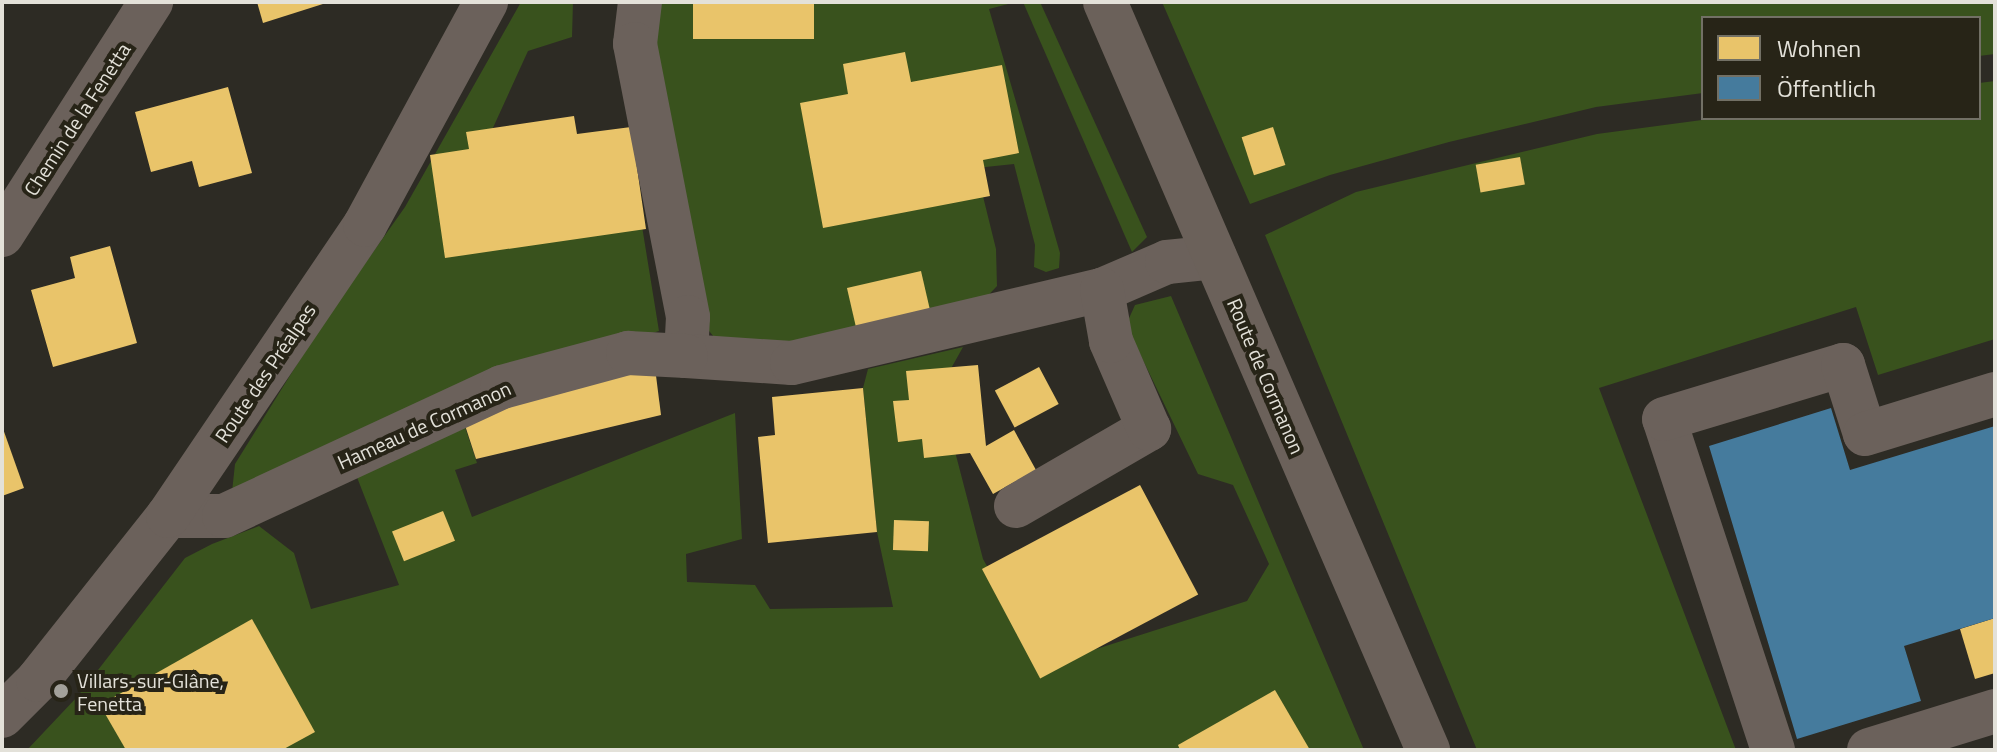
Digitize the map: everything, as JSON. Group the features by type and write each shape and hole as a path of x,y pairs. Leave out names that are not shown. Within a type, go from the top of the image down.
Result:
{"main road":[{"name":"Route de Cormanon","path":"1105,2 1428,750"}],"street":[{"name":"Chemin de la Fenetta","path":"4,227 151,2"},
{"name":"Route des Préalpes","path":"2,716 38,680 168,516 365,225 486,2"},
{"path":"640,2 635,44 688,317 686,356"},
{"name":"Hameau de Cormanon","path":"168,516 224,516 502,387 628,353 792,363 1102,290 1167,262 1215,257"},
{"path":"1016,506 1149,429 1111,341 1102,290"},
{"path":"1773,750 1664,419 1843,365 1865,434 1995,394"},
{"path":"1869,750 1995,711"}],"green space":[{"path":"521,2 573,2 572,37 528,51 465,189 641,220 659,331 511,375 232,492 235,464 322,324 405,207"},
{"path":"649,2 1016,2 989,9 1060,253 1059,268 1046,272 1034,267 1035,245 1014,164 976,168 996,249 997,286 980,304 816,341 755,344 714,337 705,326"},
{"path":"1023,2 1040,2 1147,237 1132,252"},
{"path":"1162,2 1995,2 1995,54 1981,56 1981,16 1701,16 1701,93 1596,107 1449,142 1330,175 1250,204"},
{"path":"1995,81 1995,339 1878,375 1856,307 1599,388 1736,750 1477,750 1265,235 1356,192 1597,134 1702,120 1981,120 1981,83"},
{"path":"1171,296 1364,750 27,750 77,697 185,558 212,544 259,526 294,553 311,609 399,585 353,467 462,418 477,463 455,470 472,517 735,413 742,539 686,554 687,582 755,585 770,609 893,607 877,532 863,388 868,369 963,347 939,390 983,559 1043,666 1247,601 1269,564 1233,485 1198,474 1126,325 1135,305"}],"building: Wohnen":[{"path":"257,2 325,2 326,3 263,23"},
{"path":"693,2 814,2 814,39 693,39"},
{"path":"905,52 911,82 1002,65 1019,153 983,160 990,196 823,228 800,103 848,94 843,64"},
{"path":"228,87 252,173 199,187 192,161 151,172 135,112"},
{"path":"574,116 577,134 631,127 646,229 445,258 430,155 469,149 466,132"},
{"path":"1273,127 1285,165 1254,175 1242,137"},
{"path":"1520,157 1525,185 1481,192 1476,165"},
{"path":"110,246 137,343 53,367 31,290 75,278 70,257"},
{"path":"921,271 932,320 858,337 847,288"},
{"path":"654,360 661,415 476,459 461,413"},
{"path":"978,365 986,446 1014,430 1036,470 993,494 970,453 924,458 922,439 898,442 893,401 909,400 906,371"},
{"path":"1039,367 1059,404 1015,428 995,390"},
{"path":"863,388 877,532 768,543 758,437 775,435 772,397"},
{"path":"2,426 24,488 2,496"},
{"path":"1140,485 1198,594 1040,679 982,569"},
{"path":"443,511 455,541 404,561 392,532"},
{"path":"894,520 929,521 928,551 893,550"},
{"path":"1995,618 1995,673 1975,679 1960,629"},
{"path":"252,619 315,732 282,750 126,750 100,705"},
{"path":"1275,690 1310,750 1180,750 1178,745"}],"building: Öffentlich":[{"path":"1831,408 1850,470 1995,426 1995,618 1904,646 1921,701 1797,739 1709,446"}],"place":[{"name":"Villars-sur-Glâne, Fenetta","path":"61,691"}]}
